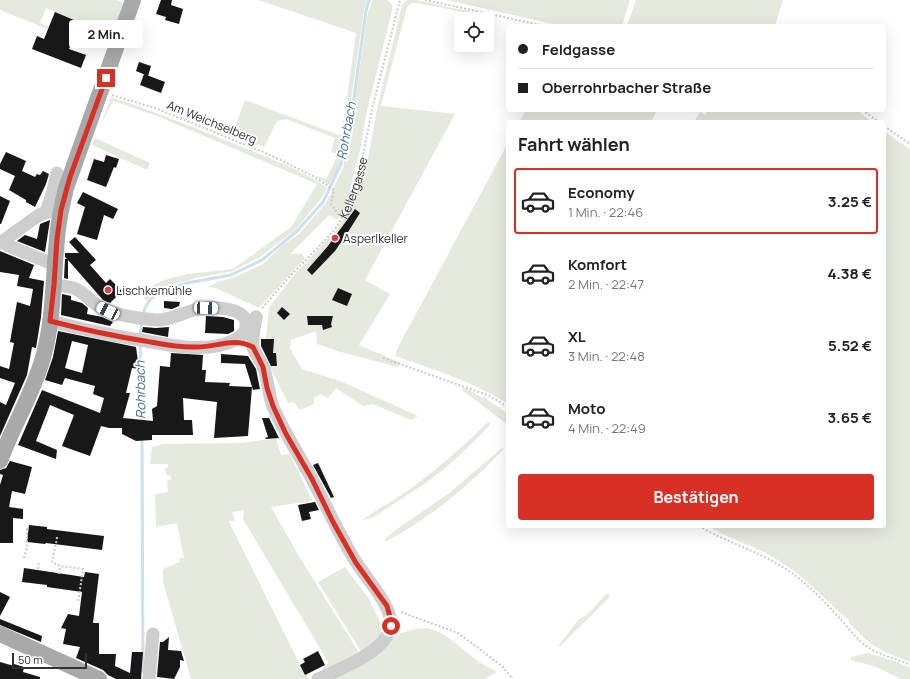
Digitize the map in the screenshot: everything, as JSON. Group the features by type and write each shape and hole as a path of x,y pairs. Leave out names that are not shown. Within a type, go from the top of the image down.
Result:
{"main road":[{"path":"0,461 39,370 47,340 54,285 57,239 54,211 70,177 133,0"},
{"path":"0,634 99,679"}],"street":[{"path":"55,265 1,242 39,215 54,211 57,173"},
{"path":"54,285 75,288 104,309 118,315 153,319 171,318 206,308 231,309 238,311 242,315 246,321 246,330"},
{"path":"233,342 238,339 256,317"},
{"path":"256,317 253,347 263,367 267,388 273,406 286,434 312,479 356,563 383,601 390,617 391,626 385,639 379,646 352,663 318,679"},
{"path":"50,321 171,346 208,347 241,342 253,347"},
{"path":"149,679 153,634"}],"path":[{"name":"Kellergasse","path":"256,317 291,275 329,236 343,216 359,175 373,105 400,0"},
{"path":"425,0 535,24"},
{"name":"Am Weichselberg","path":"101,91 155,108 268,154 313,176 334,190 331,204 337,212 343,216"},
{"path":"865,112 876,120"},
{"path":"886,127 910,144"},
{"path":"383,358 490,396 506,406"},
{"path":"24,558 27,547 27,526"},
{"path":"703,528 765,557 790,572 829,606 867,647 910,665"},
{"path":"57,538 52,562 60,566 83,570 78,603"},
{"path":"38,570 39,561"},
{"path":"60,566 60,574"},
{"path":"383,601 458,633 502,666 513,679"}],"shaded area":[{"path":"0,0 116,0 123,3 113,38 106,28 88,21 82,25 74,22 75,20 46,8 40,23 79,39 86,36 92,40 90,46 0,10"},
{"path":"258,0 367,0 364,11 345,141 340,164 329,185 317,176 326,179 335,161 337,154 331,152 335,138 286,119 277,121 264,147 232,135 245,100 339,135 342,132 356,33"},
{"path":"373,0 388,0 392,5 392,11 366,115 360,151 350,189 352,192 344,210 337,220 329,215 290,254 302,254 305,258 259,308 216,288 208,287 217,282 233,278 263,264 284,244 299,234 326,203 343,168 355,101 368,12"},
{"path":"407,0 416,0 470,12 417,3 412,3 407,7 381,106 455,114 365,280 390,294 359,345 401,363 397,367 317,344 316,331 291,340 290,349 302,369 340,381 418,416 411,420 373,404 363,406 336,388 328,398 321,394 314,398 314,404 300,410 294,402 288,403 269,365 265,349 269,307 295,274 338,228 351,207 365,176 377,109 402,5"},
{"path":"447,0 630,0 623,24 553,24"},
{"path":"636,0 783,0 776,24 628,24"},
{"path":"111,97 178,121 276,161 308,176 327,188 320,200 295,230 260,257 233,271 196,278 157,289 147,301 141,295 151,286 167,279 188,274 233,269 292,226 317,184 157,116 113,101 101,123"},
{"path":"525,112 656,112 652,120 520,120"},
{"path":"700,112 705,115 707,112 860,112 870,120 695,120"},
{"path":"886,132 910,149 910,662 887,653 871,644 849,623 848,618 847,619 806,581 788,567 762,551 711,528 886,528"},
{"path":"95,138 150,163 147,170 92,145"},
{"path":"506,147 506,403 468,383 396,356 396,351"},
{"path":"464,387 481,397 484,397 506,413 506,423 462,390"},
{"path":"487,423 490,423 490,425 459,456 435,476 380,513 363,520 424,479"},
{"path":"276,438 281,455 290,454 312,501 271,507 300,558 361,656 325,673 322,668 328,664 328,662 243,519 244,510 232,512 235,521 229,521 305,675 307,674 308,679 191,679 163,582 163,569 180,562 179,558 184,558 177,523 156,527 155,494 168,492 167,481 171,479 170,475 167,475 165,469 168,467 168,464 150,464 152,447 164,444 243,443"},
{"path":"502,448 504,449 490,463 434,512 385,542 385,539 397,529 448,494"},
{"path":"345,567 369,599 386,634 362,653 318,582"},
{"path":"609,593 609,598 560,646 558,646 578,620 588,614 605,595"},
{"path":"426,628 447,637 480,663 497,672 485,679 326,679 392,636 415,629"},
{"path":"867,653 895,661 910,668 910,679 901,679 876,667 851,660 851,657"}],"building":[{"path":"161,0 172,0 171,5 183,9 179,24 165,20 166,17 156,14"},
{"path":"55,12 74,20 73,22 76,24 75,27 78,28 69,49 86,55 81,68 32,49 37,36 44,39"},
{"path":"139,62 151,66 148,76 136,71"},
{"path":"144,74 165,82 161,93 140,85"},
{"path":"6,152 26,161 22,171 35,177 37,174 40,175 43,171 49,174 35,207 9,190 15,176 0,169 0,164"},
{"path":"106,155 119,159 106,187 87,180 94,159 104,162"},
{"path":"83,192 118,209 113,219 104,215 97,240 77,234 85,207 77,203"},
{"path":"0,196 10,201 1,224 0,224"},
{"path":"355,209 360,213 348,232 335,251 312,275 307,270 328,246"},
{"path":"50,220 45,252 17,241 25,235 37,239 40,224"},
{"path":"75,237 96,260 90,265 106,283 110,279 122,291 110,303 103,300 68,260 68,279 64,278 65,259 67,259 65,257 65,253 79,253 69,242"},
{"path":"0,251 34,265 29,278 44,281 41,317 36,348 32,347 27,375 0,436 0,402 6,405 15,383 0,378 0,366 9,369 14,343 10,342 17,302 30,306 33,289 17,286 19,275 0,272"},
{"path":"338,288 352,294 347,306 332,300"},
{"path":"62,294 71,296 71,300 82,303 88,308 87,314 102,317 113,322 110,326 61,315"},
{"path":"164,301 180,302 179,306 172,309 164,308"},
{"path":"282,307 290,314 284,320 277,313"},
{"path":"206,316 223,317 234,320 234,331 228,334 205,333"},
{"path":"307,316 333,316 331,324 332,327 323,330 322,325 308,325"},
{"path":"143,327 169,327 168,337 142,332"},
{"path":"58,331 136,347 139,369 132,368 126,393 130,393 123,418 153,421 152,409 157,406 160,366 170,367 171,353 203,355 202,370 206,370 205,382 230,383 229,386 252,387 248,436 214,438 217,402 183,398 184,420 192,420 193,435 152,435 152,440 136,441 122,434 122,428 109,428 101,426 90,456 62,446 74,415 50,405 36,441 57,450 56,459 18,445 42,390 100,413 104,398 93,394 95,386 65,378 62,385 45,380 53,357","holes":["72,341 88,345 82,373 65,368"]},
{"path":"261,339 274,339 273,353 276,353 277,366 271,366 261,346"},
{"path":"221,354 248,356 256,369 260,389 253,390 245,364 221,363"},
{"path":"262,418 269,418 279,438 265,438 268,437"},
{"path":"10,461 32,467 25,494 12,491 9,507 23,509 23,519 13,518 13,543 0,543 0,485 3,475 0,474 0,470 6,468"},
{"path":"318,463 334,497 331,498 313,465"},
{"path":"315,502 319,510 309,512 311,519 302,521 298,505"},
{"path":"29,525 47,527 47,529 104,536 102,550 27,542"},
{"path":"24,568 84,577 85,572 99,574 93,623 99,623 99,654 116,654 115,666 130,673 132,652 143,652 141,679 116,679 108,675 103,670 76,658 80,647 63,644 66,629 61,628 68,614 79,616 82,592 22,582"},
{"path":"0,592 10,597 0,616"},
{"path":"0,619 42,636 41,642 0,625"},
{"path":"169,637 168,650 181,651 184,661 180,660 180,667 174,679 157,677 160,642 163,642"},
{"path":"318,651 325,665 305,675 300,665 305,662 303,659"},
{"path":"0,662 24,667 23,672 40,677 40,679 0,679"}],"waterway":[{"name":"Rohrbach","path":"143,315 149,301 159,292 187,283 231,275 262,260 297,231 323,202 341,164 351,119 366,11 369,0"},
{"name":"Rohrbach","path":"140,336 142,322"},
{"name":"Rohrbach","path":"140,344 142,422"},
{"name":"Rohrbach","path":"142,438 143,672"}],"place":[{"name":"Asperlkeller","path":"335,238"},
{"name":"Lischkemühle","path":"108,290"}],"route":[{"path":"106,78 66,188 57,239 50,321 95,332 171,346 208,347 241,342 253,347 263,367 267,388 273,406 286,434 312,479 333,522 356,563 387,606 391,626"}]}
